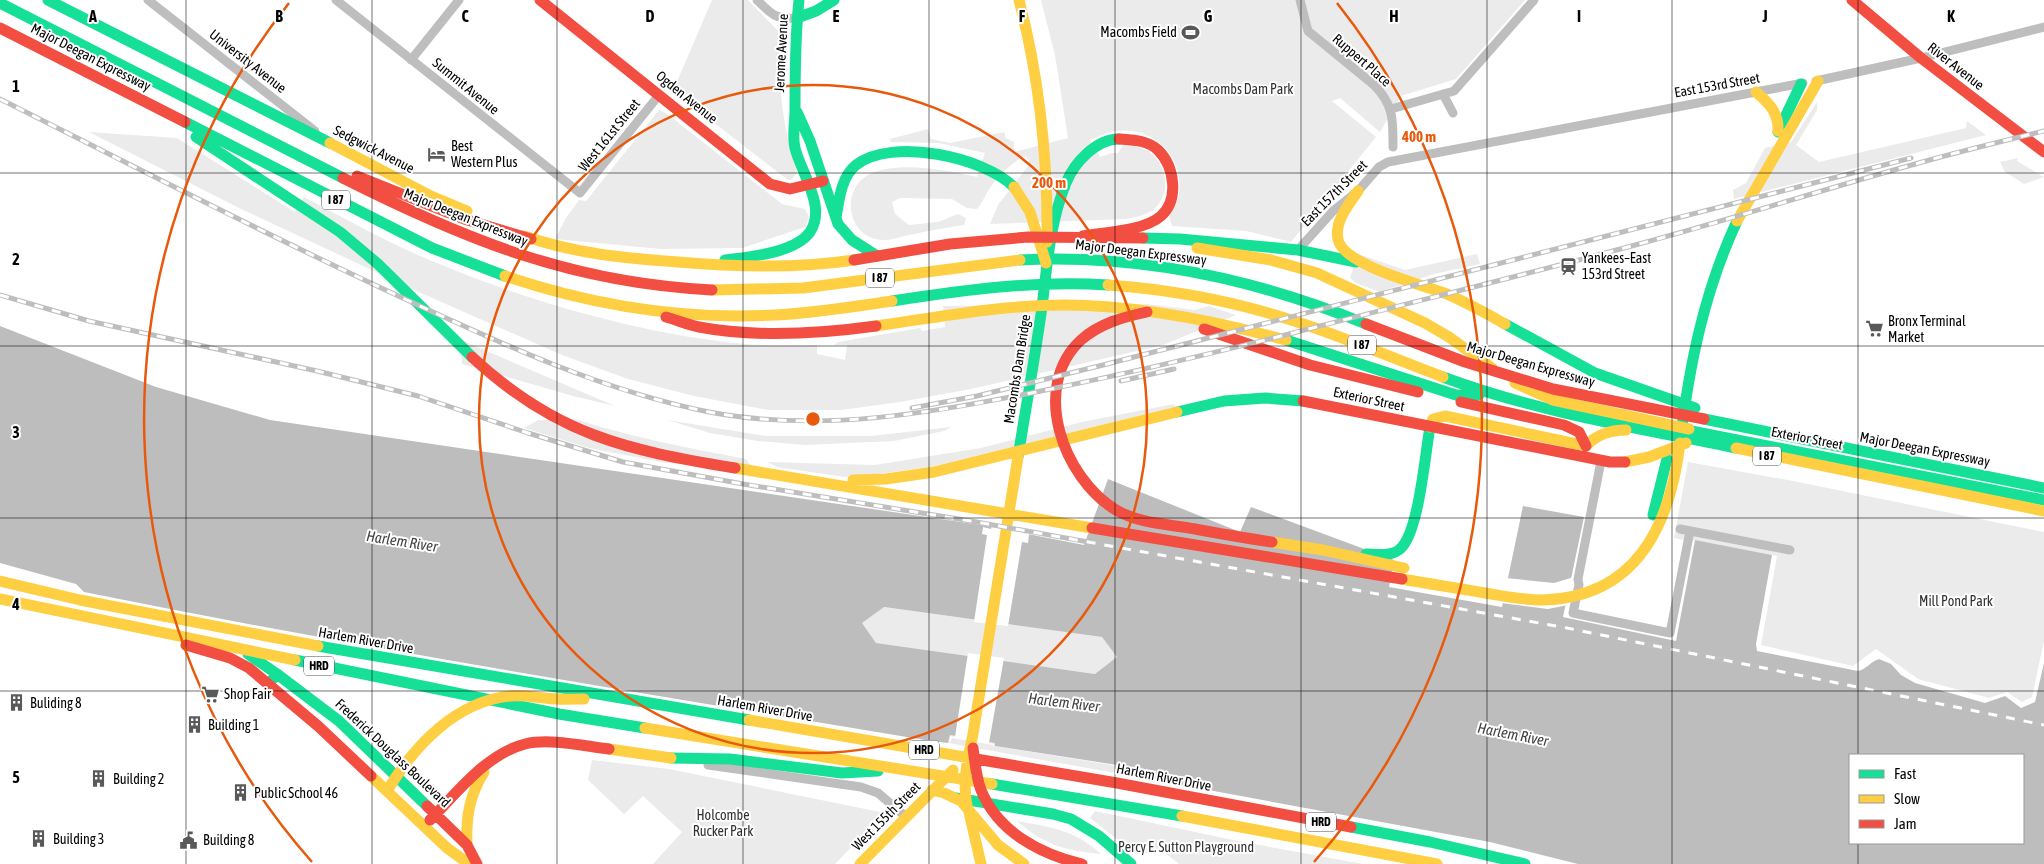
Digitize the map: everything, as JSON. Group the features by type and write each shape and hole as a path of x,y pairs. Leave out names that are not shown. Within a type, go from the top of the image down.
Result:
{"main road":[{"name":"Sedgwick Avenue","path":"48,0 431,196 506,226 531,239 575,251 611,257 705,264"},
{"name":"Ogden Avenue","path":"540,0 775,187 787,191 823,181"},
{"name":"Jerome Avenue","path":"705,264 764,254 805,238 813,228 816,215 795,147 793,76 800,0"},
{"path":"797,18 816,11 834,0"},
{"name":"Macombs Dam Bridge","path":"972,743 1042,306 1046,264 1048,185 1044,130 1036,69 1019,0"},
{"name":"River Avenue","path":"1852,0 1921,58 2042,151"},
{"name":"Major Deegan Expressway","path":"0,3 400,207 493,248 590,275 652,285 713,290 794,289 842,284 977,263 1040,258 1083,259 1186,271 1233,280 1306,300 1438,352 1515,378 1594,398 2044,488"},
{"name":"Major Deegan Expressway","path":"0,28 392,228 457,259 492,273 546,289 607,303 714,314 804,313 990,287 1049,283 1092,284 1153,290 1230,303 1270,313 1321,330 1491,395 1557,412 2044,511"},
{"path":"1147,312 1109,321 1090,332 1073,347 1062,369 1057,394 1060,431 1069,457 1083,480 1095,494 1116,509 1150,522 1341,554 1376,563 1532,590 1562,589 1590,580 1622,559 1637,544 1648,527 1656,509 1668,457 1686,394 1703,315 1718,266 1737,220 1768,163 1792,127 1818,80"},
{"path":"1768,163 1778,131 1801,84"},
{"path":"1756,92 1776,110 1778,131"},
{"name":"Jerome Avenue","path":"795,107 810,141 836,218 842,230 852,240 877,256"},
{"path":"158,108 223,157 312,213 360,248 476,360 504,385 534,406 566,424 604,440 655,455 1507,596 1533,600 1562,600 1587,592 1614,579 1631,566 1652,540 1666,512 1672,491 1678,460 1686,394"},
{"path":"1046,264 1061,198 1070,174 1087,153 1108,140 1124,138 1140,140 1158,150 1167,161 1172,174 1172,198 1161,216 1150,224 1083,236"},
{"path":"294,153 386,187 467,221 504,233 531,239"},
{"path":"836,218 839,195 847,176 863,161 878,156 895,154 927,154 969,160 996,172 1019,192 1028,206 1046,264"},
{"path":"1343,255 1338,240 1339,226 1358,191"},
{"name":"Major Deegan Expressway","path":"705,264 742,267 807,265 998,239 1083,236 1212,241 1343,255 1458,299 1596,373 1751,430"},
{"path":"1146,239 1271,260 1305,269 1426,324 1509,379 1540,395 1568,404 1689,429"},
{"path":"641,308 698,327 757,333 825,332 994,309 1042,306 1116,308 1245,329 1314,348 1456,395 1491,395"},
{"path":"1171,317 1243,344 1371,381 1559,423 1579,432 1586,446 1585,458"},
{"name":"Exterior Street","path":"811,480 874,480 918,475 1224,401 1266,398 1303,401 1585,458 1625,463 1643,459 1712,434"},
{"path":"1341,554 1382,554 1398,551 1408,539 1413,522 1430,426 1434,419 1440,416 1586,446"},
{"name":"Exterior Street","path":"1586,446 1597,436 1612,430 1689,429 2044,500"},
{"name":"Harlem River Drive","path":"0,582 201,625 311,646 1117,784 1430,842 1525,864"},
{"name":"HRD","path":"0,599 488,700 640,728 919,770 1113,803 1437,864"},
{"path":"0,607 203,649 238,662 273,679"},
{"path":"201,625 255,659 309,719 456,856 469,864"},
{"name":"Frederick Douglass Boulevard","path":"273,679 320,705 365,745 467,845 477,864"},
{"path":"387,790 412,755 435,733 462,713 485,702 509,696 557,699 622,698"},
{"path":"309,719 320,705"},
{"path":"424,826 474,774 491,761 525,744 551,742 671,758 730,760 842,773 919,770"},
{"path":"972,743 965,766 963,782 981,864"},
{"path":"972,743 975,768 981,790 1000,820"},
{"name":"West 155th Street","path":"859,864 952,770 963,758 972,743"},
{"path":"353,758 365,745"},
{"path":"467,845 465,820 469,799 491,761"},
{"path":"952,770 1019,837 1037,850 1060,859 1082,864"},
{"path":"932,790 950,794 971,812 999,845 1024,864"},
{"path":"859,864 913,807 924,801 944,797 1053,814 1071,819 1100,836 1131,864"}],"street":[{"name":"University Avenue","path":"148,0 331,144"},
{"name":"Summit Avenue","path":"336,0 580,193"},
{"path":"411,60 459,0"},
{"path":"757,0 778,18 797,18"},
{"name":"Ruppert Place","path":"1300,0 1308,31 1384,94 1391,109 1393,147"},
{"path":"1391,109 1454,90 1534,0"},
{"name":"East 153rd Street","path":"1393,160 1801,84 1921,58 2044,26"},
{"path":"1443,94 1452,113"},
{"name":"West 161st Street","path":"580,193 659,95"},
{"name":"East 157th Street","path":"1298,250 1333,211 1358,191 1379,167 1393,160"},
{"path":"1602,461 1578,580 1579,585 1574,613 1670,633 1690,531"},
{"path":"1680,529 1790,550"},
{"path":"671,758 727,769 860,787 878,793 905,816"}],"green space":[{"path":"712,0 748,0 783,36 780,71 782,105 797,173 791,180 788,180 673,91"},
{"name":"Macombs Dam Park","path":"1041,0 1525,0 1456,79 1401,96 1380,132 1340,98 1332,101 1376,137 1291,242 1246,231 1172,226 1169,216 1179,194 1177,167 1164,146 1154,138 1142,133 1129,131 1106,133 1090,140 1100,157 1118,153 1123,145 1146,150 1157,160 1164,174 1165,190 1159,204 1144,215 1127,219 990,224 998,205 1028,166 1029,160 1026,156 1016,161 1002,174 990,188 977,209 967,208 952,199 900,198 892,202 895,214 909,225 938,222 958,214 966,218 964,225 888,240 872,238 863,233 856,224 852,214 851,203 853,192 859,182 868,175 879,170 907,167 937,169 977,177 985,153 939,143 891,142 890,139 928,129 931,139 950,143 1004,132 1006,138 1014,142 1014,152 1068,138 1055,55"},
{"path":"1817,102 1817,110 1796,145 1819,162 1966,128 1967,121 1986,135 1734,199 1733,190 1746,183 1765,148 1791,142"},
{"path":"659,110 666,113 782,204 805,209 809,217 805,227 742,248 661,249 555,239 566,218 579,200 586,201"},
{"path":"89,132 177,138 295,212 304,197 416,254 469,276 546,303 666,333 754,345 817,345 817,354 845,360 847,345 834,345 838,342 920,328 922,331 945,327 943,306 1147,304 1195,310 1209,306 1236,315 1163,345 971,389 900,402 841,410 768,410 694,396 628,379 562,355 421,293 239,208"},
{"path":"2018,158 2017,161 2044,177 2024,184 2005,172 2000,162"},
{"path":"1358,254 1405,270 1477,254 1480,264 1434,274 1380,292 1356,283 1350,278"},
{"path":"461,340 615,406 462,364"},
{"path":"1174,404 1175,407 935,466 851,478 777,467 767,462 875,465 981,448 1082,422"},
{"path":"575,419 638,437 746,459 752,467 666,463 589,448 524,428 538,420"},
{"path":"667,420 766,436 871,436 951,427 944,431 894,441 805,445 758,441 710,433"},
{"name":"Mill Pond Park","path":"1688,462 1793,481 2044,532 2044,641 2032,697 2022,702 2007,692 1989,698 1918,679 1876,649 1853,666 1761,645 1777,556 1695,540 1693,542 1674,538"},
{"path":"883,607 1102,637 1118,657 1096,674 876,643 862,623"},
{"path":"950,735 996,743 995,746 1156,772 1154,780 948,743"},
{"name":"Holcombe Rucker Park","path":"592,760 669,769 885,813 835,864 653,864 682,832 643,796 624,814 588,780"},
{"name":"Percy E. Sutton Playground","path":"1095,811 1238,841 1363,864 1179,864 1164,852 1136,854 1090,818"},
{"path":"1017,821 1062,831 1082,840 1101,854 1076,851 1056,845 1037,836"}],"water":[{"name":"Harlem River","path":"0,326 156,387 270,420 981,525 1084,545 1108,479 1240,532 1251,507 1394,560 1389,587 1502,607 1523,506 1584,517 1563,617 1676,641 1695,540 1772,555 1756,644 1757,651 1858,671 1879,659 1891,664 1901,675 1915,683 1985,703 2005,696 2021,708 2035,702 2044,663 2044,864 1578,864 1490,842 1154,780 1156,771 995,746 995,743 950,735 948,743 931,741 507,670 189,613 84,592 76,584 0,563","holes":["884,607 1102,637 1117,657 1095,674 876,643 862,623"]}],"pier":[{"path":"992,524 1022,529 1022,533 1029,534 1028,543 1022,542 1008,626 974,622 987,535 982,534 983,527 991,529"},
{"path":"1574,577 1568,605 1548,609 1501,603 1506,578 1554,583"},
{"path":"968,653 1004,658 989,743 994,744 993,748 993,745 952,738 949,744 950,736 955,737"}],"railway":[{"path":"0,99 355,276 517,350 593,379 670,403 709,412 793,421 876,418 959,407 1168,364 1596,255 1925,161 2044,131"},
{"path":"912,408 977,396 1103,365 1911,158"},
{"path":"0,295 89,321 317,371 418,396 528,433 623,462 743,484 971,521 1567,628 2044,725"},
{"path":"1121,381 1174,369"}],"traffic: fast":[{"path":"48,0 330,143"},
{"path":"725,260 771,253 794,245 810,232 814,222 816,212 814,201 798,158 794,139 796,41 799,0"},
{"path":"797,18 816,11 834,0"},
{"path":"0,3 343,178"},
{"path":"1778,132 1801,84"},
{"path":"797,112 810,141 838,224 852,240 877,256"},
{"path":"185,122 432,248 505,276"},
{"path":"196,137 340,232 378,264 472,357"},
{"path":"1018,457 1056,213 1066,183 1080,160 1102,143 1119,139"},
{"path":"836,218 844,182 851,170 856,165 872,157 892,152 937,154 960,159 1000,176 1014,187"},
{"path":"1680,443 1693,358 1707,302 1715,275 1737,221"},
{"path":"1143,238 1180,239 1298,250"},
{"path":"1298,250 1356,262"},
{"path":"1020,260 1065,259 1109,261 1197,273 1240,282 1282,294 1366,324"},
{"path":"892,301 1000,287 1054,284 1108,285"},
{"path":"1505,324 1595,373 1695,408"},
{"path":"1286,340 1456,395 1479,395"},
{"path":"1443,377 1551,410 1736,448"},
{"path":"1177,412 1224,401 1265,398 1303,401"},
{"path":"1704,419 2044,488"},
{"path":"1366,554 1396,552 1407,540 1417,510 1430,427"},
{"path":"1681,429 2044,500"},
{"path":"1653,515 1667,459"},
{"path":"318,646 749,720"},
{"path":"248,654 277,674"},
{"path":"295,660 559,714 645,728"},
{"path":"271,681 277,674 339,721 427,806"},
{"path":"671,758 730,759 842,773 878,771"},
{"path":"992,784 1182,816"},
{"path":"956,798 1053,814 1071,819 1099,836 1131,864"},
{"path":"1351,827 1430,842 1525,864"}],"traffic: slow":[{"path":"1019,0 1032,60 1041,120 1046,180 1047,242"},
{"path":"1737,221 1818,81"},
{"path":"1756,92 1765,100 1775,114 1778,131"},
{"path":"330,143 431,196 467,211"},
{"path":"1014,187 1030,212 1046,263"},
{"path":"1358,191 1343,213 1338,226 1338,239 1343,248 1353,257 1385,273 1447,294 1505,324"},
{"path":"524,236 563,247 600,254 700,264 788,266 854,260"},
{"path":"1197,248 1271,260 1317,273 1425,323 1449,337 1492,368"},
{"path":"712,290 803,288 1020,260"},
{"path":"505,276 571,295 672,313 741,316 790,314 834,310 892,301"},
{"path":"1108,285 1187,294 1239,305 1290,319 1443,377"},
{"path":"876,326 970,312 1017,307 1065,305 1120,308 1176,315 1286,340"},
{"path":"1515,383 1553,400 1689,429"},
{"path":"853,480 886,479 934,472 1177,412"},
{"path":"1430,427 1433,419 1445,416 1586,446"},
{"path":"1586,446 1604,433 1626,430"},
{"path":"1402,579 1506,597 1535,600 1575,596 1602,586 1624,571 1642,552 1657,529 1675,473 1680,443"},
{"path":"1625,462 1649,457 1686,443"},
{"path":"1736,448 2044,511"},
{"path":"967,806 966,770 1018,457"},
{"path":"735,468 1092,528"},
{"path":"1272,542 1323,550 1404,568"},
{"path":"0,581 80,600 318,646"},
{"path":"0,599 295,660"},
{"path":"387,791 410,758 438,728 472,707 491,700 511,696 584,699"},
{"path":"749,720 976,759"},
{"path":"645,728 992,784"},
{"path":"609,749 671,758"},
{"path":"860,864 953,770"},
{"path":"467,845 469,807 484,772"},
{"path":"371,776 447,848 469,864"},
{"path":"932,790 961,801 998,845 1024,864"},
{"path":"968,808 981,864"},
{"path":"1182,816 1437,864"}],"traffic: jam":[{"path":"540,0 770,184 790,189 823,181"},
{"path":"1852,0 1921,58 2044,152"},
{"path":"0,28 185,122"},
{"path":"1083,236 1145,225 1161,216 1171,201 1173,183 1164,157 1158,150 1145,142 1119,139"},
{"path":"357,176 464,219 531,239"},
{"path":"343,178 433,221 521,255 566,268 613,278 661,286 712,290"},
{"path":"854,260 950,244 1028,237 1143,238"},
{"path":"1147,312 1121,319 1096,329 1081,340 1066,359 1058,382 1056,406 1060,431 1068,455 1081,477 1097,495 1116,510 1133,518 1272,542"},
{"path":"666,317 699,327 765,334 810,333 876,326"},
{"path":"1366,324 1465,362 1553,389 1704,419"},
{"path":"1204,329 1310,365 1418,392"},
{"path":"472,357 533,405 563,422 626,446 735,468"},
{"path":"1303,401 1610,462 1625,462"},
{"path":"1461,402 1564,425 1579,432 1586,446"},
{"path":"1092,528 1402,579"},
{"path":"186,645 230,658 249,668 318,726 371,776"},
{"path":"430,820 485,765 511,749 535,742 567,743 609,749"},
{"path":"973,748 981,790 988,805 998,818 1022,839 1036,847 1066,860 1082,864"},
{"path":"976,759 1117,783 1351,827"},
{"path":"427,806 467,845 477,864"}],"place":[{"name":"Macombs Field","path":"1191,32"},
{"name":"Best Western Plus","path":"437,154"},
{"name":"Yankees–East 153rd Street","path":"1568,266"},
{"name":"Bronx Terminal Market","path":"1874,329"},
{"name":"Shop Fair","path":"210,694"},
{"name":"Buliding 8","path":"16,703"},
{"name":"Building 1","path":"194,725"},
{"name":"Building 2","path":"99,779"},
{"name":"Public School 46","path":"240,793"},
{"name":"Building 3","path":"39,839"},
{"name":"Building 8","path":"189,840"}]}
